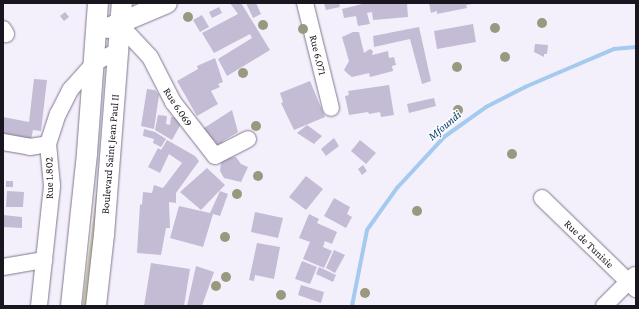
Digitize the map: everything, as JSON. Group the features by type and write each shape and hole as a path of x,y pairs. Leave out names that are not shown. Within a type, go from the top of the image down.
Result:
{"main road":[{"name":"Boulevard Saint Jean Paul II","path":"71,306 94,63 98,3"},
{"name":"Boulevard Saint Jean Paul II","path":"96,306 122,3"},
{"path":"95,33 120,25 167,3"}],"street":[{"name":"Rue 6.071","path":"305,3 331,108"},
{"name":"Rue 6.069","path":"120,25 150,57 173,102 215,156 248,139"},
{"path":"94,63 119,50"},
{"name":"Rue 1.802","path":"39,306 52,186 48,144 63,101 94,63"},
{"path":"3,142 30,147 48,144"},
{"name":"Rue de Tunisie","path":"542,198 633,281"},
{"path":"3,267 44,260"},
{"path":"604,306 633,281"}],"green space":[{"path":"108,68 88,306 82,306 97,188"}],"building":[{"path":"230,3 241,3 270,50 227,76 218,59 252,38 250,34 214,53 202,33 238,14"},
{"path":"246,3 256,3 261,14 253,18"},
{"path":"324,3 339,3 340,7 326,10"},
{"path":"366,3 407,3 408,17 373,20 372,12 367,13 370,24 358,26 356,16 344,18 342,9"},
{"path":"429,3 473,4 466,5 467,8 437,14 437,11 431,13"},
{"path":"219,7 222,13 212,18 209,12"},
{"path":"65,12 69,17 64,21 60,16"},
{"path":"202,15 209,27 200,32 193,20"},
{"path":"473,24 476,42 437,49 434,31"},
{"path":"419,27 431,81 422,84 410,39 374,47 373,36"},
{"path":"353,32 359,32 364,53 370,49 373,51 372,55 388,51 389,58 394,57 396,65 392,66 393,71 370,77 369,73 352,77 348,74 344,70 349,61 342,37"},
{"path":"535,44 548,45 547,54 544,54 544,57 534,52"},
{"path":"215,58 223,82 218,84 220,87 211,91 218,104 197,116 177,81 198,69 197,66"},
{"path":"34,79 47,80 41,131 33,130 31,139 3,134 3,117 29,122"},
{"path":"310,81 325,117 294,130 281,103 283,102 280,93"},
{"path":"389,85 394,115 381,117 380,112 369,114 368,112 349,115 345,96 349,95 348,91"},
{"path":"147,89 155,90 159,95 154,129 141,126"},
{"path":"434,98 436,106 409,113 407,104"},
{"path":"232,110 238,132 223,141 223,146 216,144 214,140 209,143 201,130"},
{"path":"158,115 167,116 166,124 170,125 171,117 180,118 182,122 172,140 155,130"},
{"path":"307,125 322,136 314,144 297,133"},
{"path":"144,129 155,132 166,139 161,147 153,143 154,139 143,136"},
{"path":"334,138 339,146 326,156 321,149"},
{"path":"167,140 195,156 199,161 176,193 176,203 169,202 170,228 166,228 161,255 137,253 140,204 142,205 143,192 152,193 154,185 163,188 182,163 169,154 160,173 148,167 158,148 161,150"},
{"path":"360,140 376,153 366,164 351,151"},
{"path":"236,157 241,164 248,167 241,182 224,178 220,171 221,163 226,158"},
{"path":"363,165 367,171 362,175 358,169"},
{"path":"207,168 225,185 201,210 180,192"},
{"path":"306,176 323,189 306,210 289,197"},
{"path":"6,181 13,181 13,187 6,187"},
{"path":"7,191 24,192 23,207 6,207"},
{"path":"220,191 228,194 220,216 213,214 203,247 170,238 179,206 210,213"},
{"path":"334,198 350,207 347,214 352,217 346,228 324,216"},
{"path":"255,212 283,218 278,238 251,232"},
{"path":"309,214 319,219 317,223 337,232 332,244 325,241 323,247 332,251 324,268 303,259 310,242 299,238"},
{"path":"3,215 22,217 22,228 3,227"},
{"path":"257,243 280,247 274,279 255,275 254,281 249,280"},
{"path":"334,250 345,255 335,273 326,268"},
{"path":"302,261 317,267 310,284 295,279"},
{"path":"151,263 190,269 184,306 144,306"},
{"path":"196,266 214,272 202,306 187,306"},
{"path":"319,267 336,275 333,282 316,274"},
{"path":"301,285 324,292 321,303 298,295"}],"waterway":[{"name":"Mfoundi","path":"352,306 367,230 397,188 444,137 486,107 525,87 614,49 636,47"}]}
